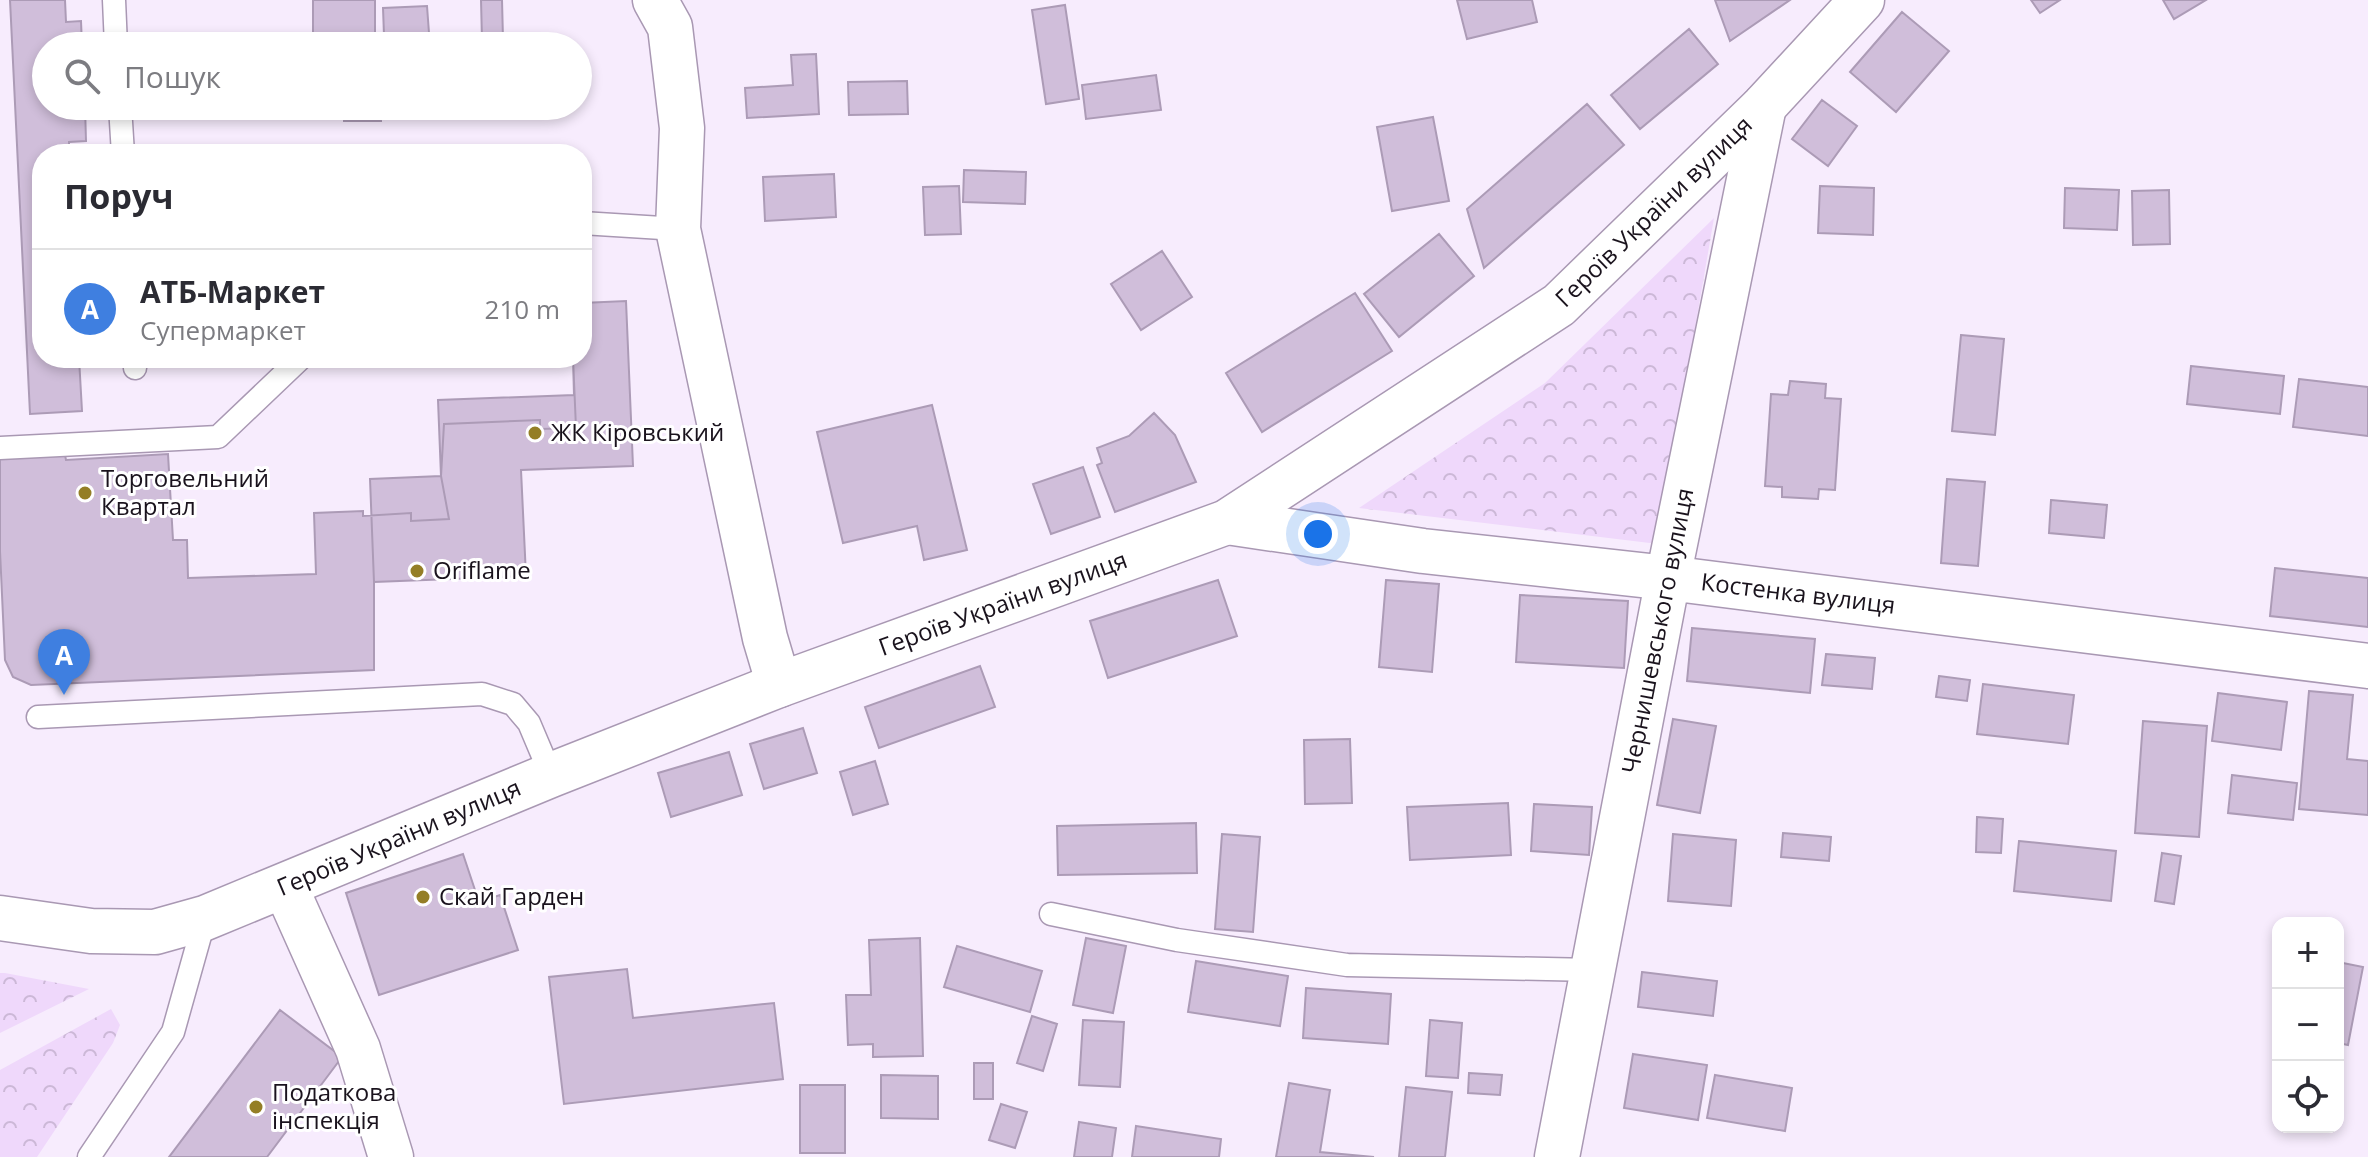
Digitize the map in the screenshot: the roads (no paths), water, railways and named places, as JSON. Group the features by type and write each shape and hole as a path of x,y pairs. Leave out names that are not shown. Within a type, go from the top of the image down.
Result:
{"street":[{"path":"655,0 670,27 682,128 678,229 765,638 779,685"},
{"name":"Героїв України вулиця","path":"0,918 91,931 155,932 205,918 779,685 1227,522 1559,305 1764,106 1862,0"},
{"name":"Чернишевського вулиця","path":"1557,1157 1668,578 1764,106"},
{"name":"Костенка вулиця","path":"1227,522 1423,551 1668,578 2368,666"},
{"path":"285,886 358,1049 391,1157"}],"lane":[{"path":"114,0 115,32"},
{"path":"121,120 122,144"},
{"path":"592,224 678,229"},
{"path":"0,448 218,437 290,368"},
{"path":"38,717 482,694 513,704 529,723 551,775"},
{"path":"1051,914 1177,940 1347,965 1593,970"},
{"path":"89,1157 173,1032 205,918"}],"place":[{"name":"ЖК Кіровський","path":"535,433"},
{"name":"Торговельний Квартал","path":"85,493"},
{"name":"Oriflame","path":"417,571"},
{"name":"АТБ-Маркет","path":"64,695"},
{"name":"Скай Гарден","path":"423,897"},
{"name":"Податкова інспекція","path":"256,1107"}]}
